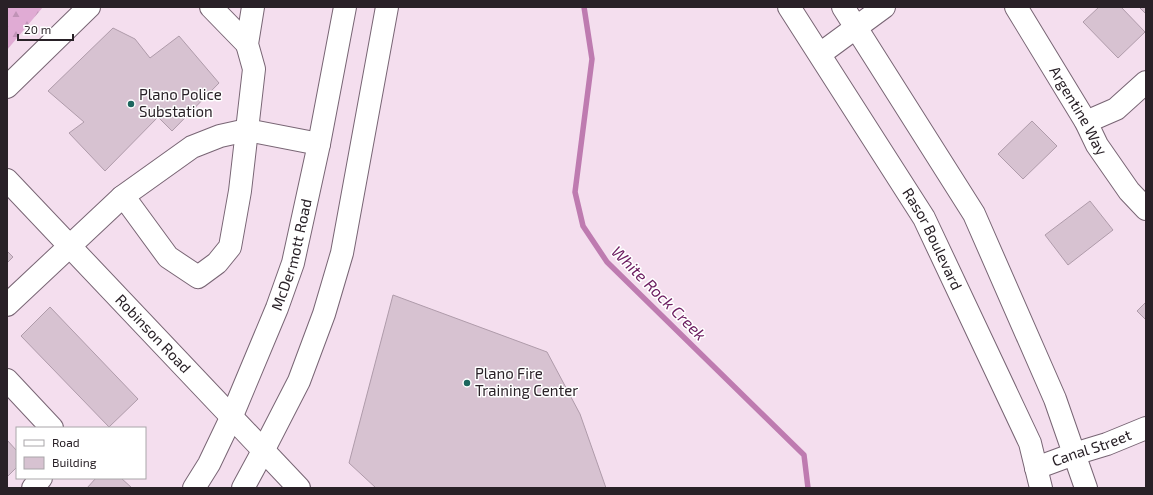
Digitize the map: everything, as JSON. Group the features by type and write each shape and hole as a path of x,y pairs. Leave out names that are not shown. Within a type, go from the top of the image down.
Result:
{"main road":[{"path":"7,87 89,7"},
{"path":"211,7 247,44"},
{"path":"122,197 127,201 168,257 198,277 217,263 230,247 240,191 254,69 247,44 253,7"},
{"name":"McDermott Road","path":"194,488 209,464 231,418 277,308 293,263 319,144 345,7"},
{"path":"243,488 299,381 324,314 342,253 387,7"},
{"name":"Rasor Boulevard","path":"789,7 924,218 1030,443 1039,478"},
{"path":"843,7 974,214 1055,399 1086,488"},
{"path":"820,54 884,7"},
{"name":"Argentine Way","path":"1016,7 1086,122 1097,145 1129,191 1146,209"},
{"path":"1086,122 1116,110 1146,82"},
{"path":"7,305 122,197 192,147 220,136 247,130 319,144"},
{"name":"Robinson Road","path":"7,180 299,488"},
{"path":"7,380 51,427"},
{"name":"Canal Street","path":"1039,478 1074,454 1107,444 1146,428"},
{"path":"33,488 40,479"}],"green space":[{"path":"7,7 43,7 7,50"}],"building":[{"path":"1099,7 1121,7 1145,32 1118,58 1083,22"},
{"path":"1139,7 1146,7 1146,14"},
{"name":"Plano Police Substation","path":"113,28 135,39 150,58 179,36 219,83 172,131 158,117 105,171 69,133 84,122 48,91"},
{"path":"1032,121 1057,146 1023,179 998,154"},
{"path":"1090,201 1113,230 1068,265 1045,235"},
{"path":"7,251 13,257 7,263"},
{"name":"Plano Fire Training Center","path":"393,295 547,352 580,414 606,488 376,488 349,463"},
{"path":"1146,302 1146,320 1137,311"},
{"path":"50,307 138,399 109,427 21,336"},
{"path":"7,440 16,450 16,468 7,477"},
{"path":"95,479 122,479 132,488 87,488"}],"waterway":[{"name":"White Rock Creek","path":"584,7 592,59 575,192 583,226 607,262 804,455 808,488"}],"place":[{"name":"Plano Police Substation","path":"131,104"},
{"name":"Plano Fire Training Center","path":"467,383"}]}
